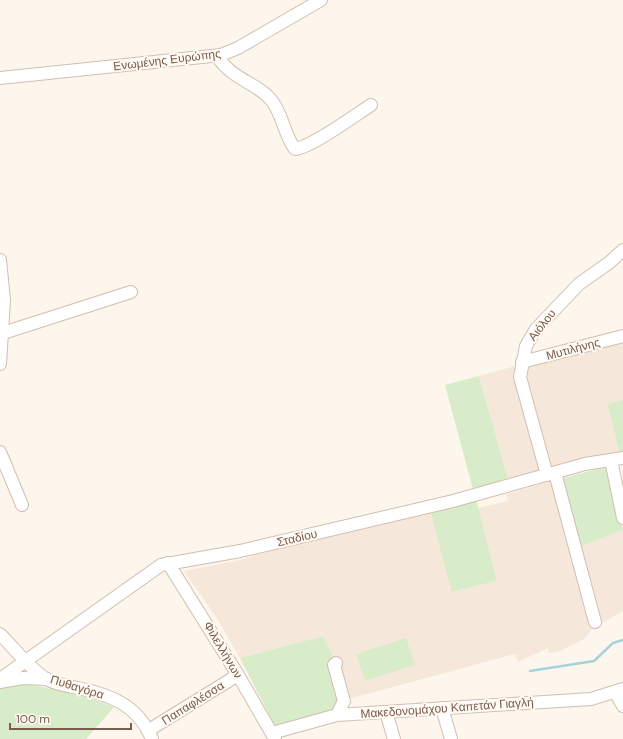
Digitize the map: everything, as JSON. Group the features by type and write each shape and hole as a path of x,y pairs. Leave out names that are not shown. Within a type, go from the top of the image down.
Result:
{"street":[{"name":"Ενωμένης Ευρώπης","path":"0,78 217,56 238,48 321,0"},
{"path":"217,56 230,73 262,92 273,103 290,143 295,149 334,130 371,105"},
{"name":"Αιόλου","path":"595,622 551,474 520,378 526,346 536,329 578,284 610,262 623,250"},
{"path":"0,260 4,300 0,364"},
{"path":"3,334 131,292"},
{"name":"Μυτιλήνης","path":"522,362 623,336"},
{"path":"0,452 22,505"},
{"path":"617,459 623,518"},
{"name":"Σταδίου","path":"0,679 157,566 240,551 423,508 585,464 617,459"},
{"name":"Φιλελλήνων","path":"168,563 278,736"},
{"name":"Πυθαγόρα","path":"0,634 24,661 47,679 116,699 133,711 159,739"},
{"path":"336,663 334,665 344,701 337,715"},
{"name":"Παπαφλέσσα","path":"151,732 238,675"},
{"path":"0,682 23,678 47,679"},
{"path":"619,691 623,706"},
{"name":"Μακεδονομάχου Καπετάν Γιαγλή","path":"278,736 337,715 591,698 619,691"},
{"path":"442,708 450,739"},
{"path":"386,712 394,739"}],"shaded area":[{"path":"623,339 623,400 607,404 620,454 549,469 521,377 526,367"},
{"path":"515,366 543,473 509,483 479,376"},
{"path":"554,480 594,627 584,639 560,651 549,653 548,648 518,662 515,654 345,700 336,663 323,636 240,658 218,620 184,571 235,561 295,544 430,511 453,592 497,581 478,508 508,501 506,494"},
{"path":"623,530 623,611 599,625 577,548"}],"green space":[{"path":"479,376 509,483 474,493 445,385"},
{"path":"623,400 623,453 620,454 607,404"},
{"path":"609,466 623,530 577,548 560,479"},
{"path":"476,499 497,581 452,592 430,511"},
{"path":"323,636 335,661 342,701 335,713 278,728 275,726 240,658"},
{"path":"406,638 415,665 365,681 356,654"},
{"path":"25,683 90,698 114,707 86,739 0,739 0,688"}],"waterway":[{"path":"530,671 594,661 613,643 623,640"}]}
